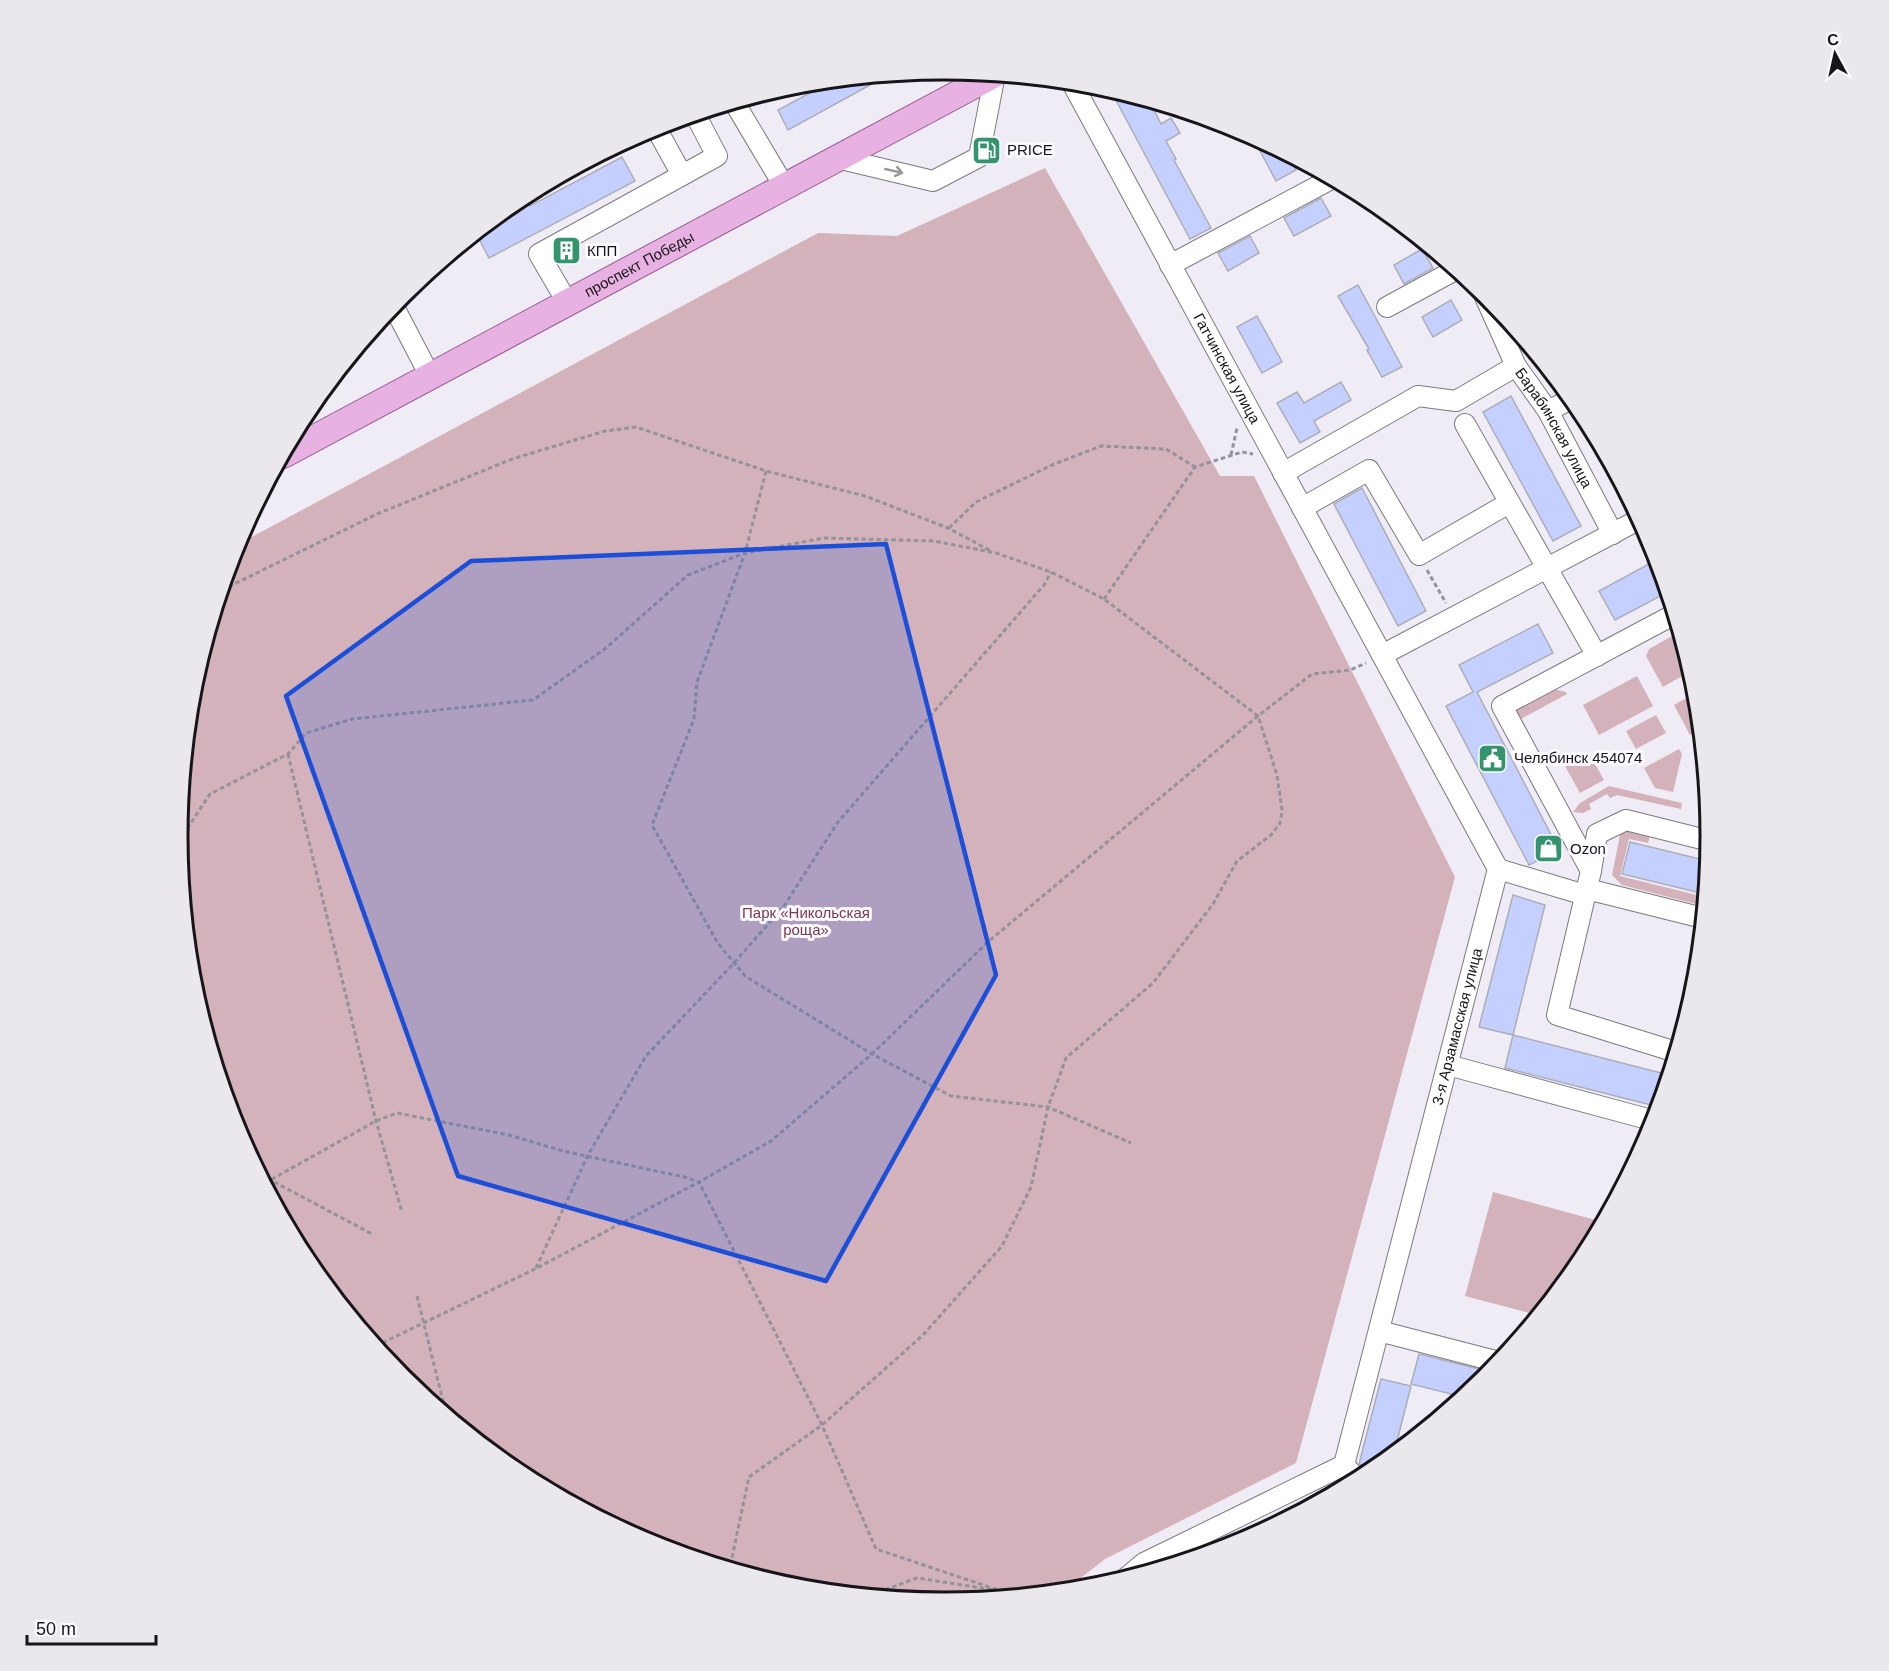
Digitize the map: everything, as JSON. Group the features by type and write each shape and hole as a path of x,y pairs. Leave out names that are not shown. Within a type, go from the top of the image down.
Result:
{"main road":[{"name":"проспект Победы","path":"295,448 982,81"}],"street":[{"path":"837,158 933,181 979,157 994,81"},
{"name":"Гатчинская улица","path":"1077,91 1382,655"},
{"path":"738,108 784,186"},
{"path":"567,302 539,254 717,156 698,121"},
{"path":"660,135 682,175"},
{"path":"1170,265 1325,183"},
{"path":"1387,307 1449,273"},
{"path":"398,314 430,376"},
{"name":"Барабинская улица","path":"1494,317 1516,366 1548,411 1613,534"},
{"path":"1279,465 1418,396 1456,401 1516,366"},
{"path":"1548,411 1564,403"},
{"path":"1465,424 1597,656"},
{"path":"1302,508 1370,470 1419,555 1509,503"},
{"path":"1633,523 1382,655 1498,869 1588,885 1696,916"},
{"path":"1588,885 1503,706 1668,618"},
{"path":"1669,1050 1557,1015 1588,885 1597,834 1626,820 1700,838"},
{"name":"3-я Арзамасская улица","path":"1344,1465 1498,869"},
{"path":"1448,1065 1645,1119"},
{"path":"1379,1331 1489,1359"},
{"path":"1140,1566 1344,1465 1351,1472"}],"path":[{"path":"231,585 377,514 512,459 605,431 636,427 766,471 865,495 948,528 996,553"},
{"path":"948,528 976,502 1052,465 1101,446 1166,449 1195,467"},
{"path":"1104,599 1195,467 1242,452 1279,465"},
{"path":"766,471 745,553 697,682 694,719 652,825 717,942 745,976 872,1054 951,1096 1048,1107 1131,1143"},
{"path":"188,826 210,794 288,754 306,733 352,720 533,700 606,648 688,575 745,553 824,538 934,541 996,553 1051,572 1104,599 1258,716 1277,776 1282,810 1280,823 1271,835 1237,861 1213,904 1153,983 1066,1058 1048,1107 1031,1187 1002,1246 923,1335 822,1425 749,1478 732,1561"},
{"path":"1419,555 1454,618"},
{"path":"535,1269 588,1155 646,1056 784,906 838,822 1044,585 1051,572"},
{"path":"384,1342 535,1269 699,1182 771,1140 872,1054 989,941 1258,716 1312,674 1350,670 1382,655"},
{"path":"288,754 376,1121 402,1212"},
{"path":"272,1181 376,1121 397,1113 509,1135 563,1151 684,1176 699,1182 822,1425 876,1549 997,1590"},
{"path":"272,1181 372,1234"},
{"path":"417,1296 443,1401"},
{"path":"887,1589 917,1578 992,1590"}],"highlighted area":[{"path":"886,544 996,975 826,1281 458,1176 286,696 471,561"}],"green space":[{"name":"Парк «Никольская роща»","path":"1045,168 1220,476 1254,476 1455,877 1296,1463 1105,1559 1079,1579 994,1590 944,1592 846,1585 749,1566 701,1551 610,1514 566,1490 524,1464 446,1404 376,1334 345,1296 316,1256 266,1170 246,1125 214,1031 203,983 190,885 188,836 190,786 203,688 214,640 249,538 818,233 897,236"},
{"path":"1672,636 1683,675 1663,687 1646,656 1649,649"},
{"path":"1637,676 1653,706 1599,735 1583,705"},
{"path":"1554,689 1567,694 1521,719 1515,709"},
{"path":"1688,697 1693,733 1690,735 1674,705"},
{"path":"1656,715 1666,733 1636,749 1626,731"},
{"path":"1679,749 1682,754 1673,792 1655,788 1644,768"},
{"path":"1589,753 1604,780 1580,793 1565,766"},
{"path":"1609,786 1682,803 1681,809 1617,795 1610,798 1607,794 1589,804 1591,809 1583,813 1573,812 1580,803"},
{"path":"1627,827 1651,832 1648,843 1629,839 1620,876 1698,895 1697,904 1622,885 1612,875 1621,830"},
{"path":"1493,1192 1595,1220 1573,1256 1530,1313 1465,1296"}],"building":[{"path":"873,83 788,130 778,110 813,91"},
{"path":"1116,99 1154,109 1161,124 1171,118 1180,133 1166,141 1211,228 1190,239"},
{"path":"1258,148 1293,165 1296,170 1276,181"},
{"path":"622,157 635,181 489,258 479,240 524,207 529,204 530,206"},
{"path":"1321,198 1331,216 1294,236 1284,218"},
{"path":"1250,236 1259,253 1228,271 1218,253"},
{"path":"1421,249 1433,268 1404,284 1394,265"},
{"path":"1358,285 1402,367 1382,377 1367,350 1369,349 1338,296"},
{"path":"1451,300 1462,320 1433,337 1422,317"},
{"path":"1257,316 1282,362 1262,373 1237,327"},
{"path":"1341,382 1351,400 1314,421 1320,432 1300,443 1277,403 1297,392 1304,403"},
{"path":"1511,396 1581,526 1553,541 1483,412"},
{"path":"1362,488 1426,611 1398,626 1334,504"},
{"path":"1650,564 1661,596 1615,620 1599,591"},
{"path":"1538,624 1553,653 1477,692 1559,850 1529,865 1446,706 1473,692 1459,665"},
{"path":"1630,842 1700,859 1698,892 1622,874"},
{"path":"1513,895 1545,905 1513,1035 1479,1027"},
{"path":"1513,1035 1662,1073 1650,1105 1505,1068"},
{"path":"1419,1354 1480,1369 1453,1395 1411,1384"},
{"path":"1381,1379 1411,1386 1397,1441 1365,1464 1359,1464"}],"place":[{"name":"PRICE","path":"986,150"},
{"name":"КПП","path":"566,251"},
{"name":"Челябинск 454074","path":"1493,758"},
{"name":"Ozon","path":"1549,849"}]}
